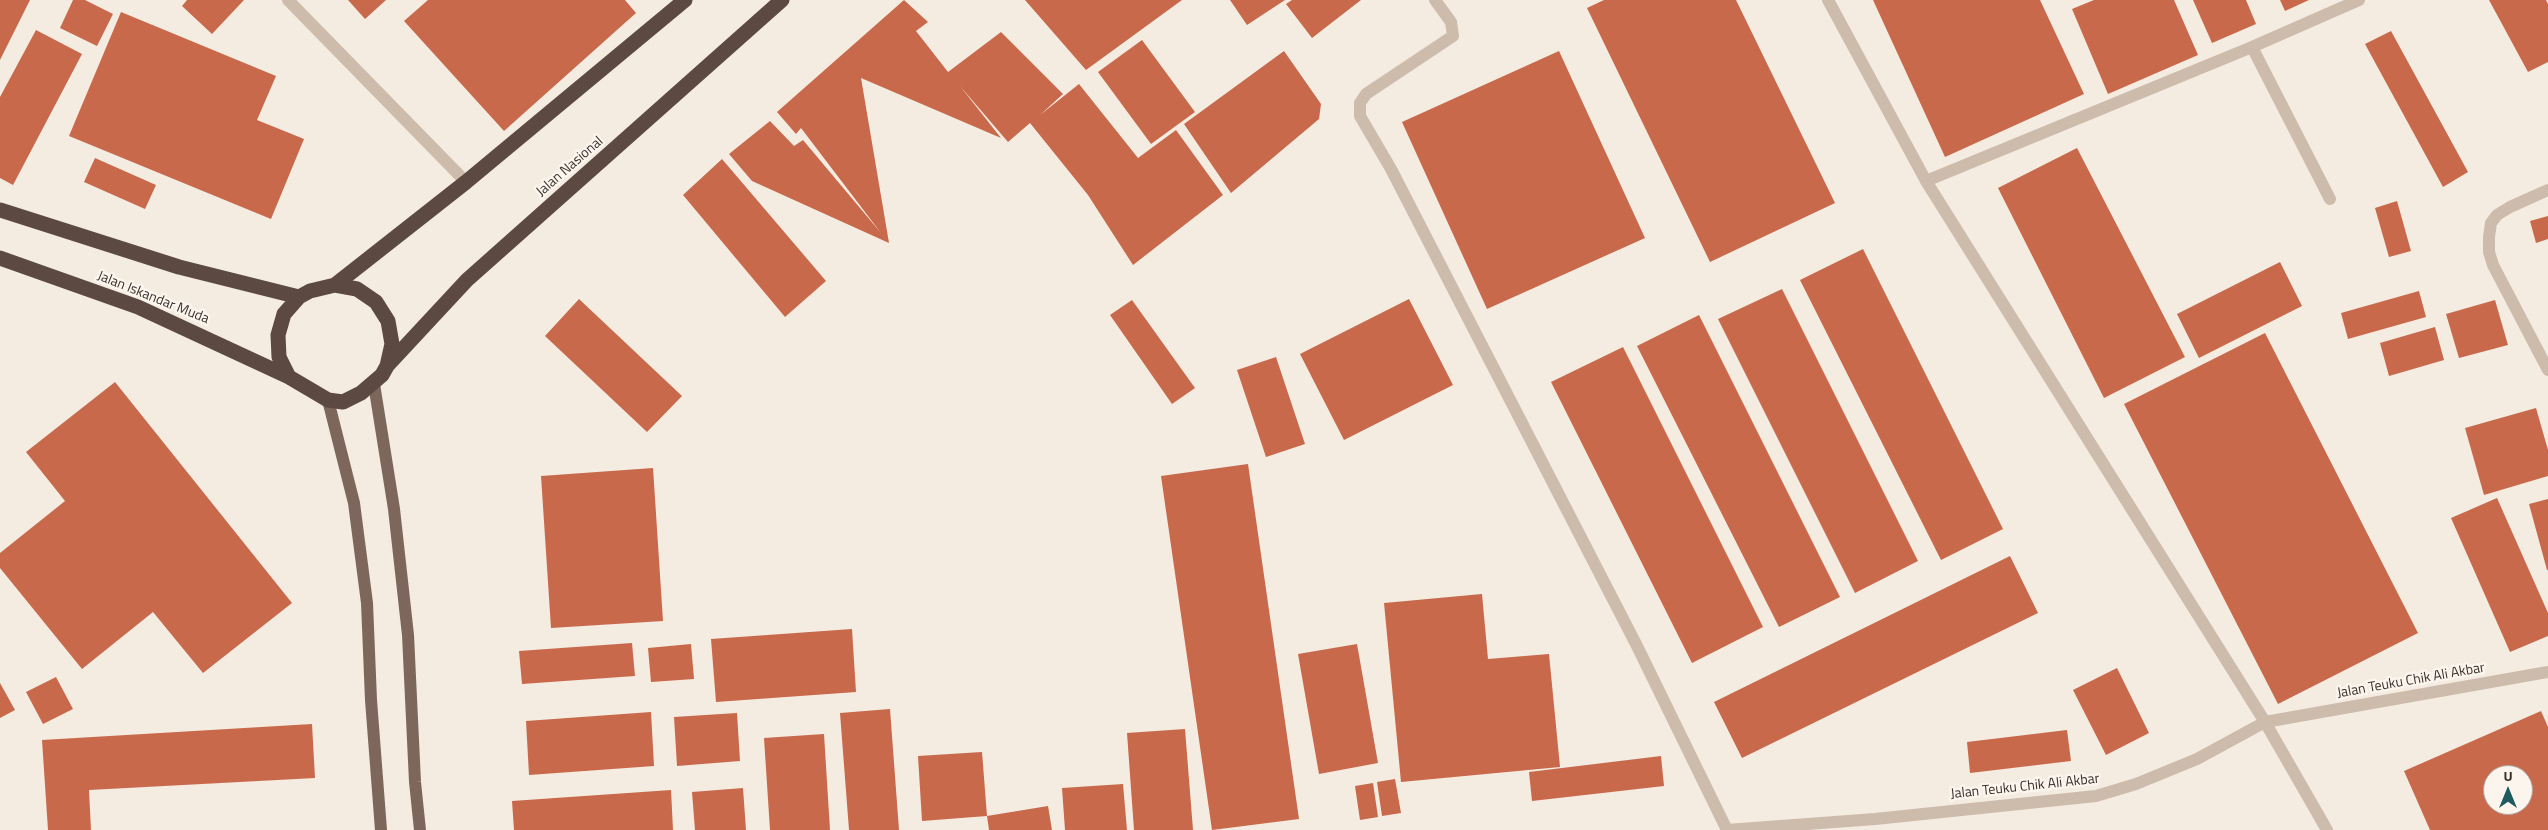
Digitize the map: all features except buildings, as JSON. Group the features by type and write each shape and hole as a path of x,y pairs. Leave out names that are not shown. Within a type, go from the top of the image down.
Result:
{"highway":[{"path":"335,285 466,182 684,0"},
{"name":"Jalan Nasional","path":"387,366 467,280 782,0"},
{"path":"0,210 179,267 299,297"},
{"name":"Jalan Iskandar Muda","path":"1,261 138,307 289,377"},
{"path":"335,285 357,289 376,302 388,321 392,344 387,366 374,384 351,400 343,402 328,400 289,377 279,357 278,335 284,314 299,297 310,291 335,285"}],"main road":[{"path":"374,384 394,508 408,636 415,782 420,830"},
{"path":"328,400 354,502 368,603 372,700 381,830"}],"street":[{"path":"288,0 466,182"},
{"path":"1435,0 1452,22 1454,36 1366,94 1360,103 1360,116 1391,169 1637,646 1727,830"},
{"path":"1828,0 1926,181 2264,722 2327,830"},
{"path":"1926,181 2252,47 2359,0"},
{"path":"2252,47 2330,199"},
{"path":"2548,190 2497,215 2491,223 2488,237 2488,252 2493,265 2548,370"},
{"name":"Jalan Teuku Chik Ali Akbar","path":"1727,830 1875,818 2096,796 2136,784 2197,759 2264,722 2548,672"}]}
